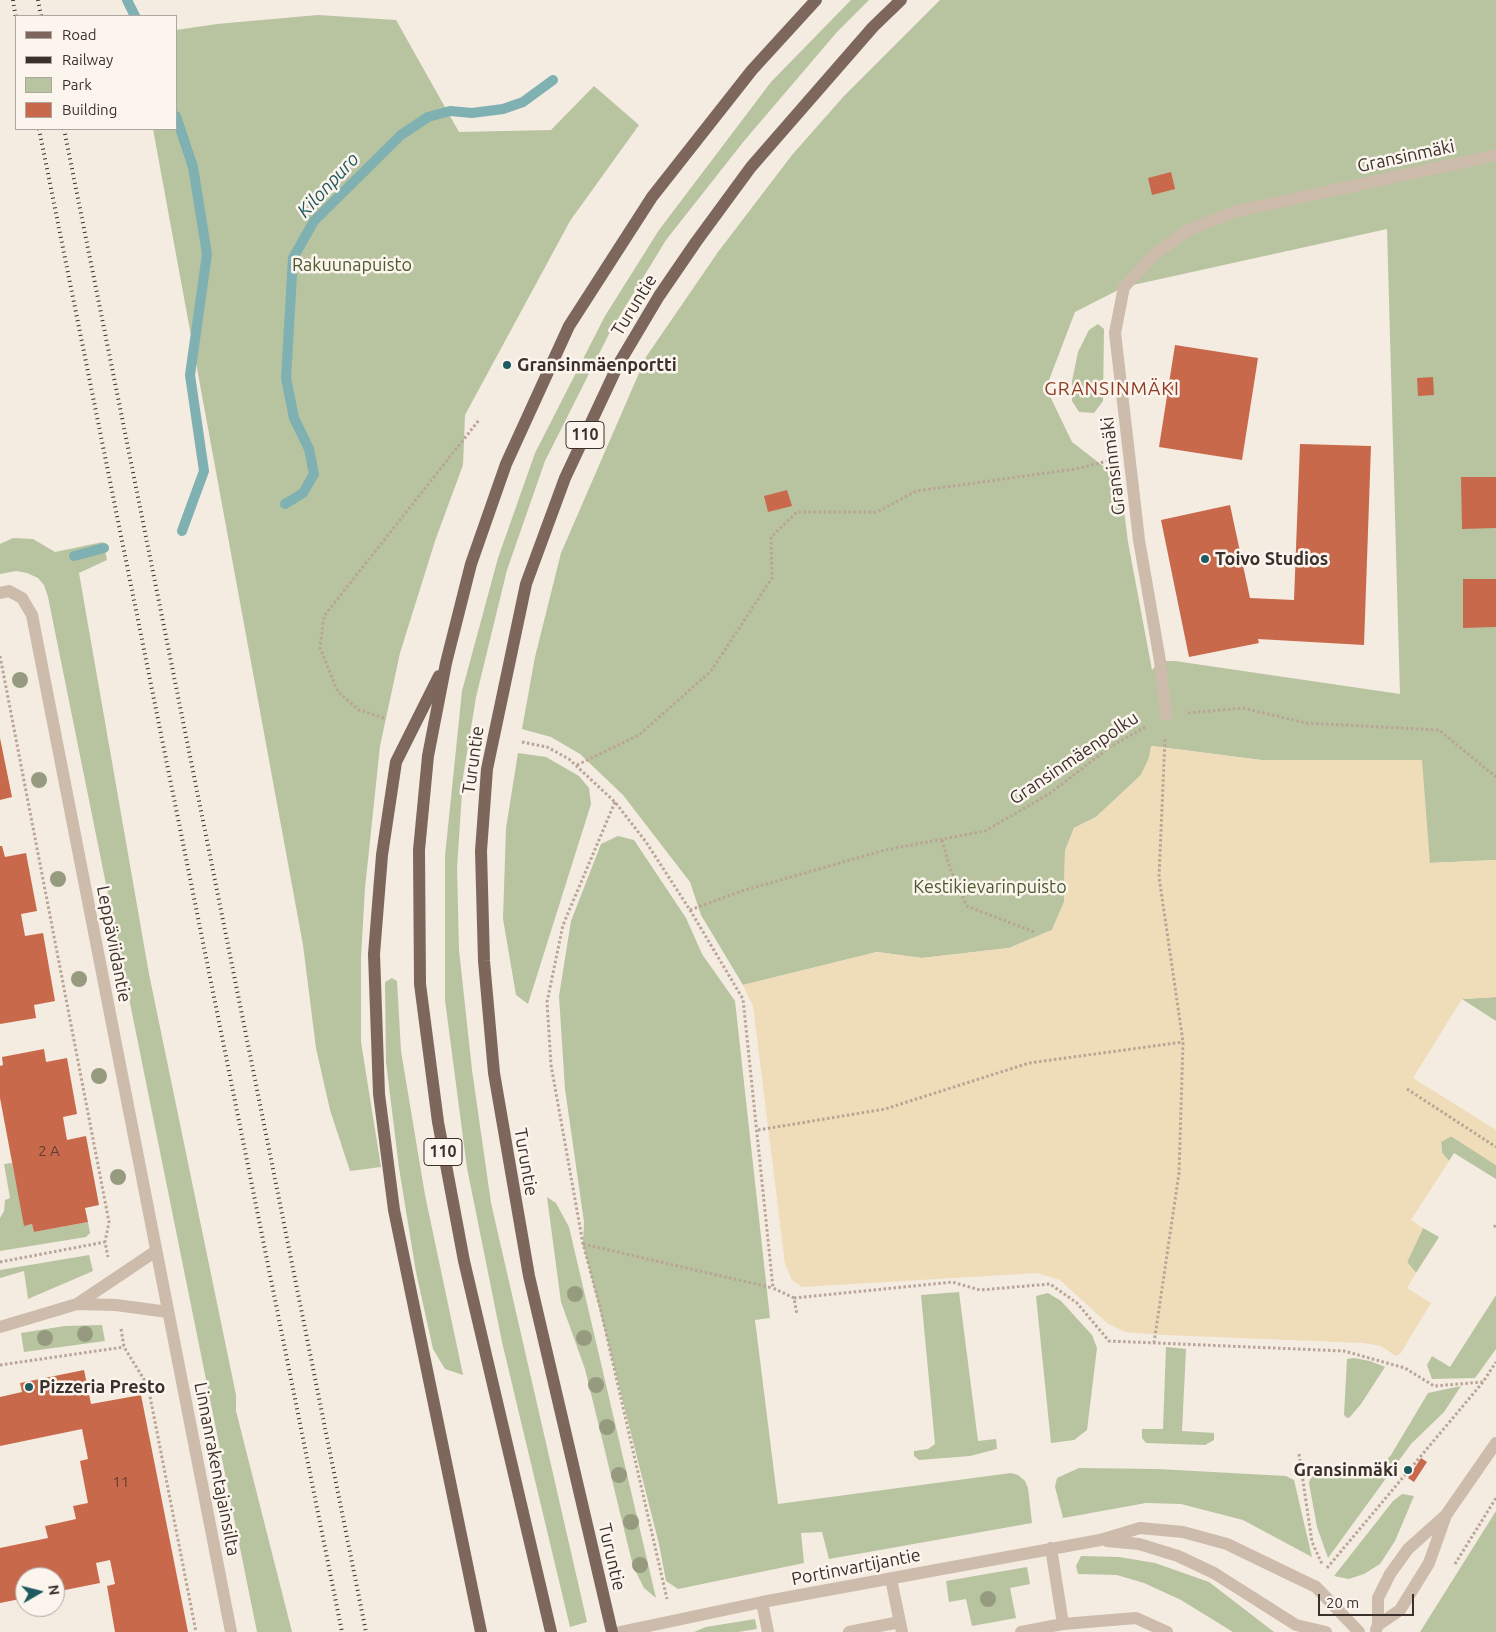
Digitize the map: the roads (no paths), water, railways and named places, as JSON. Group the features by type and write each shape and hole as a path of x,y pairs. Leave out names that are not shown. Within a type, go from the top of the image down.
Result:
{"main road":[{"name":"110","path":"551,1632 464,1261 438,1122 420,984 420,850 428,756 446,663 471,564 506,464 569,326 652,197 752,70 816,0"},
{"name":"Turuntie","path":"612,1632 529,1276 494,1073 484,961 482,869 487,769 526,584 565,478 618,365 664,288 751,167 873,27 901,0"},
{"path":"446,663 396,762 382,855 374,954 379,1094 394,1210 482,1632"}],"street":[{"name":"Gransinmäki","path":"1166,715 1160,661 1139,540 1115,333 1124,287 1156,252 1187,231 1234,212 1496,155"},
{"name":"Leppäviidantie","path":"4,592 22,598 32,615 168,1312"},
{"path":"0,1327 76,1304 156,1251"},
{"path":"76,1304 116,1305 168,1312"},
{"name":"Linnanrakentajainsilta","path":"168,1312 231,1632"},
{"path":"1376,1628 1378,1598 1390,1574 1408,1549 1446,1515 1496,1443"},
{"path":"1376,1628 1400,1610 1429,1562 1446,1515"},
{"name":"Portinvartijantie","path":"620,1632 762,1602 1100,1540 1140,1528 1183,1532 1227,1544 1316,1587 1359,1632"},
{"name":"Portinvartijantie","path":"1100,1540 1139,1544 1178,1556 1214,1573 1296,1625 1326,1632"},
{"path":"1051,1548 1063,1624"},
{"path":"849,1632 901,1627 891,1579"},
{"path":"762,1602 768,1632"},
{"path":"1021,1632 1063,1624 1136,1618 1167,1632"}],"waterway":[{"path":"127,0 134,15"},
{"name":"Kilonpuro","path":"285,504 303,493 314,474 309,449 294,418 286,378 293,258 314,221 401,135 428,117 450,111 472,113 503,109 523,102 553,80"},
{"path":"178,122 193,167 207,254 190,375 204,471 182,531"},
{"path":"74,556 104,548"}],"railway":[{"path":"13,0 15,15"},
{"path":"38,0 41,15"},
{"path":"39,130 342,1632"},
{"path":"64,130 366,1632"}],"place":[{"name":"Gransinmäenportti","path":"507,365"},
{"name":"Toivo Studios","path":"1205,559"},
{"name":"Pizzeria Presto","path":"29,1387"},
{"name":"Gransinmäki","path":"1408,1470"}],"district":[{"name":"GRANSINMÄKI","path":"1112,389"}],"park label":[{"name":"Rakuunapuisto","path":"352,265"},
{"name":"Kestikievarinpuisto","path":"990,887"}]}
